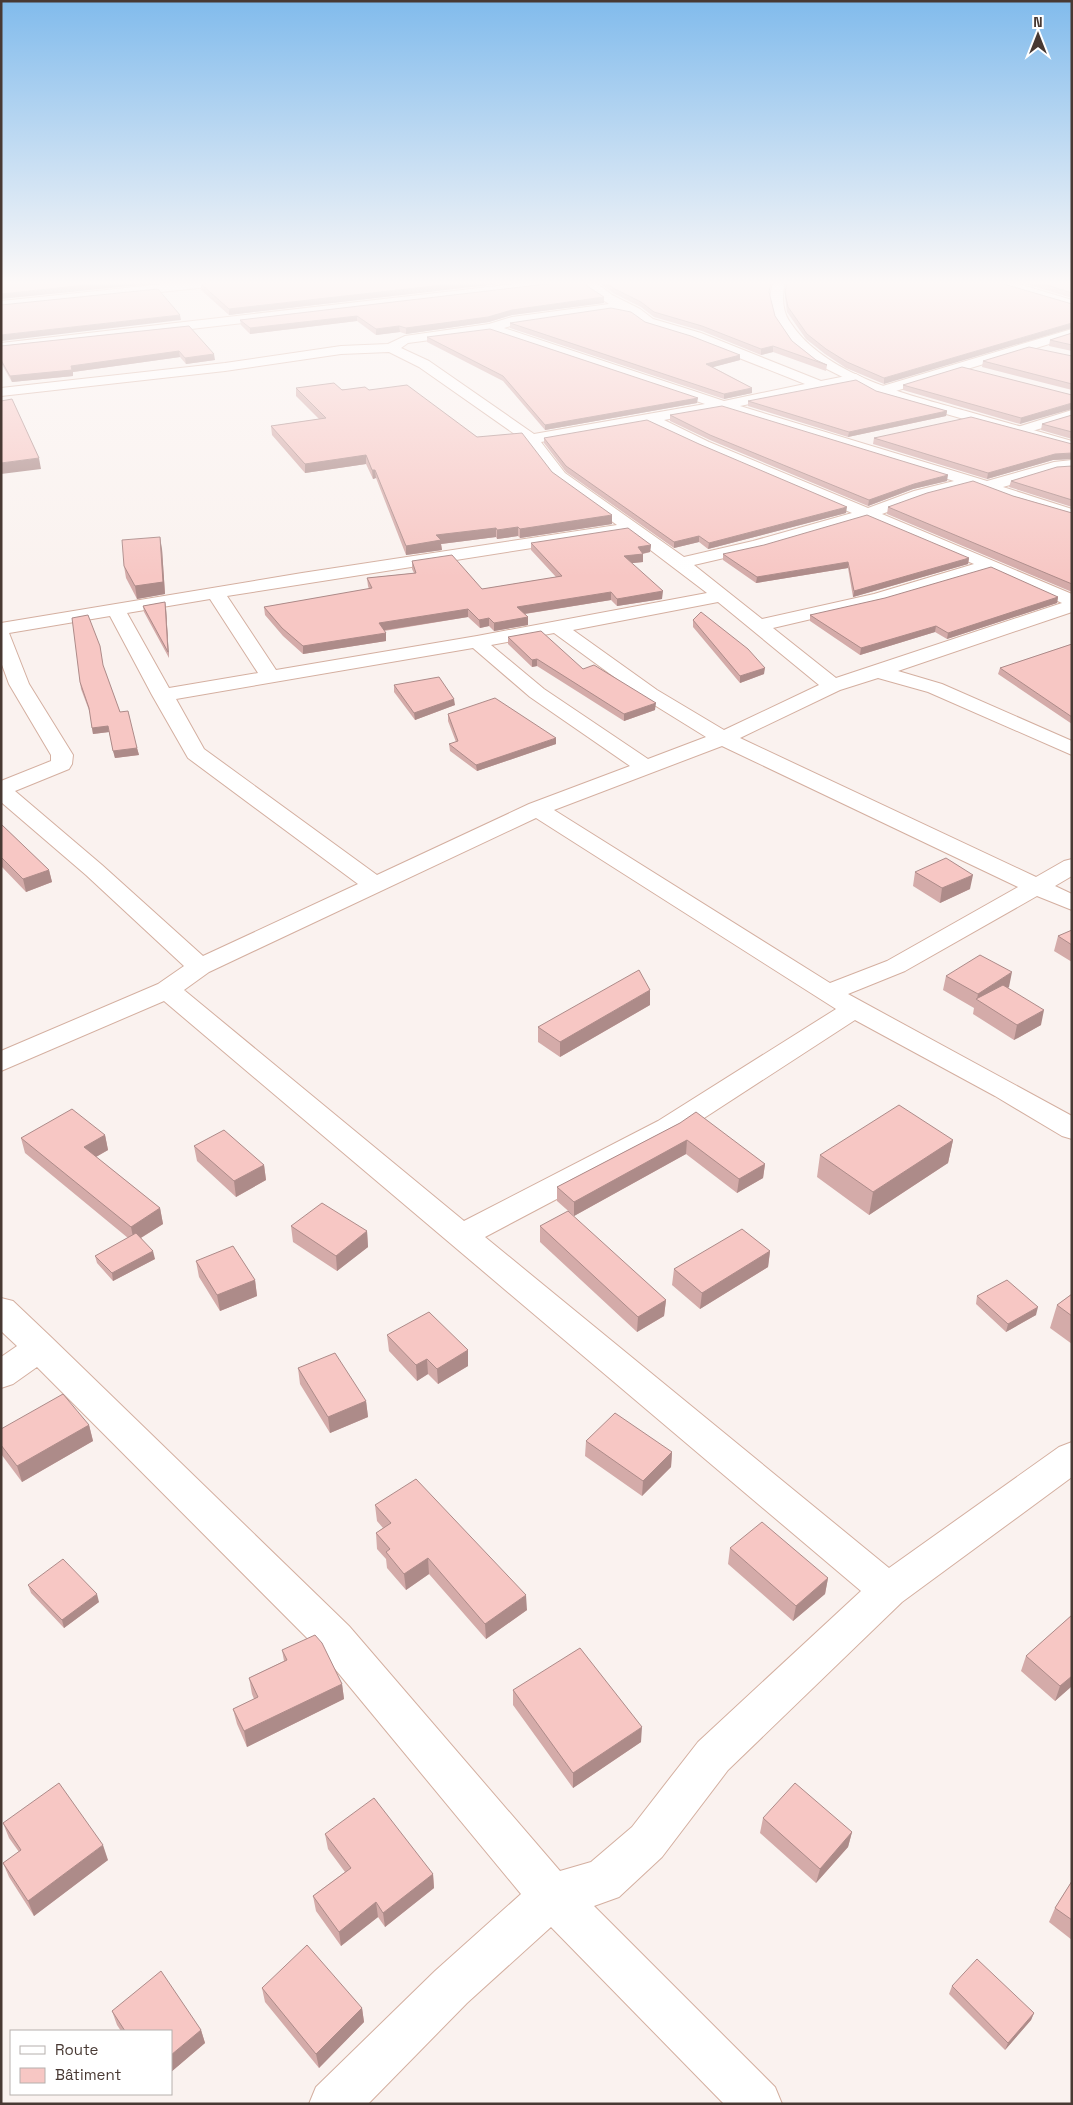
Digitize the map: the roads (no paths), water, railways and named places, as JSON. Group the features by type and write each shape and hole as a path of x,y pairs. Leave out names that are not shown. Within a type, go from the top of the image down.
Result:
{"street":[{"path":"1,392 106,380"},
{"path":"447,380 531,439 559,476 681,564 833,686"},
{"path":"648,380 845,444 1072,514"},
{"path":"807,380 822,386"},
{"path":"531,439 723,405 847,380"},
{"path":"860,380 881,391 1072,446"},
{"path":"881,391 915,380"},
{"path":"1019,431 1072,414"},
{"path":"944,424 970,417"},
{"path":"649,418 704,445 991,564 1072,601"},
{"path":"845,444 881,437"},
{"path":"681,564 757,545 869,513 920,494 1072,465"},
{"path":"1,629 115,609 629,528"},
{"path":"757,626 878,598 991,564"},
{"path":"216,594 270,676"},
{"path":"162,695 477,642 721,596"},
{"path":"1,1062 167,990 200,968 374,884 537,809 723,738 833,686 1072,606"},
{"path":"115,609 196,752 374,884"},
{"path":"556,626 650,694 723,738 1072,903"},
{"path":"1,635 10,687 62,755 61,764 50,770 9,784 1,790 94,870 200,968"},
{"path":"477,642 509,672 646,767"},
{"path":"877,671 935,688 1072,750"},
{"path":"537,809 854,1009 1005,1090 1072,1129"},
{"path":"828,993 896,966 1072,866"},
{"path":"167,990 461,1236 565,1319 888,1590"},
{"path":"461,1236 668,1128 854,1009"},
{"path":"1,1310 335,1639 552,1896 758,2104"},
{"path":"1,1374 40,1347"},
{"path":"333,2104 451,1987 552,1896 603,1881 647,1842 713,1756 888,1590 1072,1457"}]}
